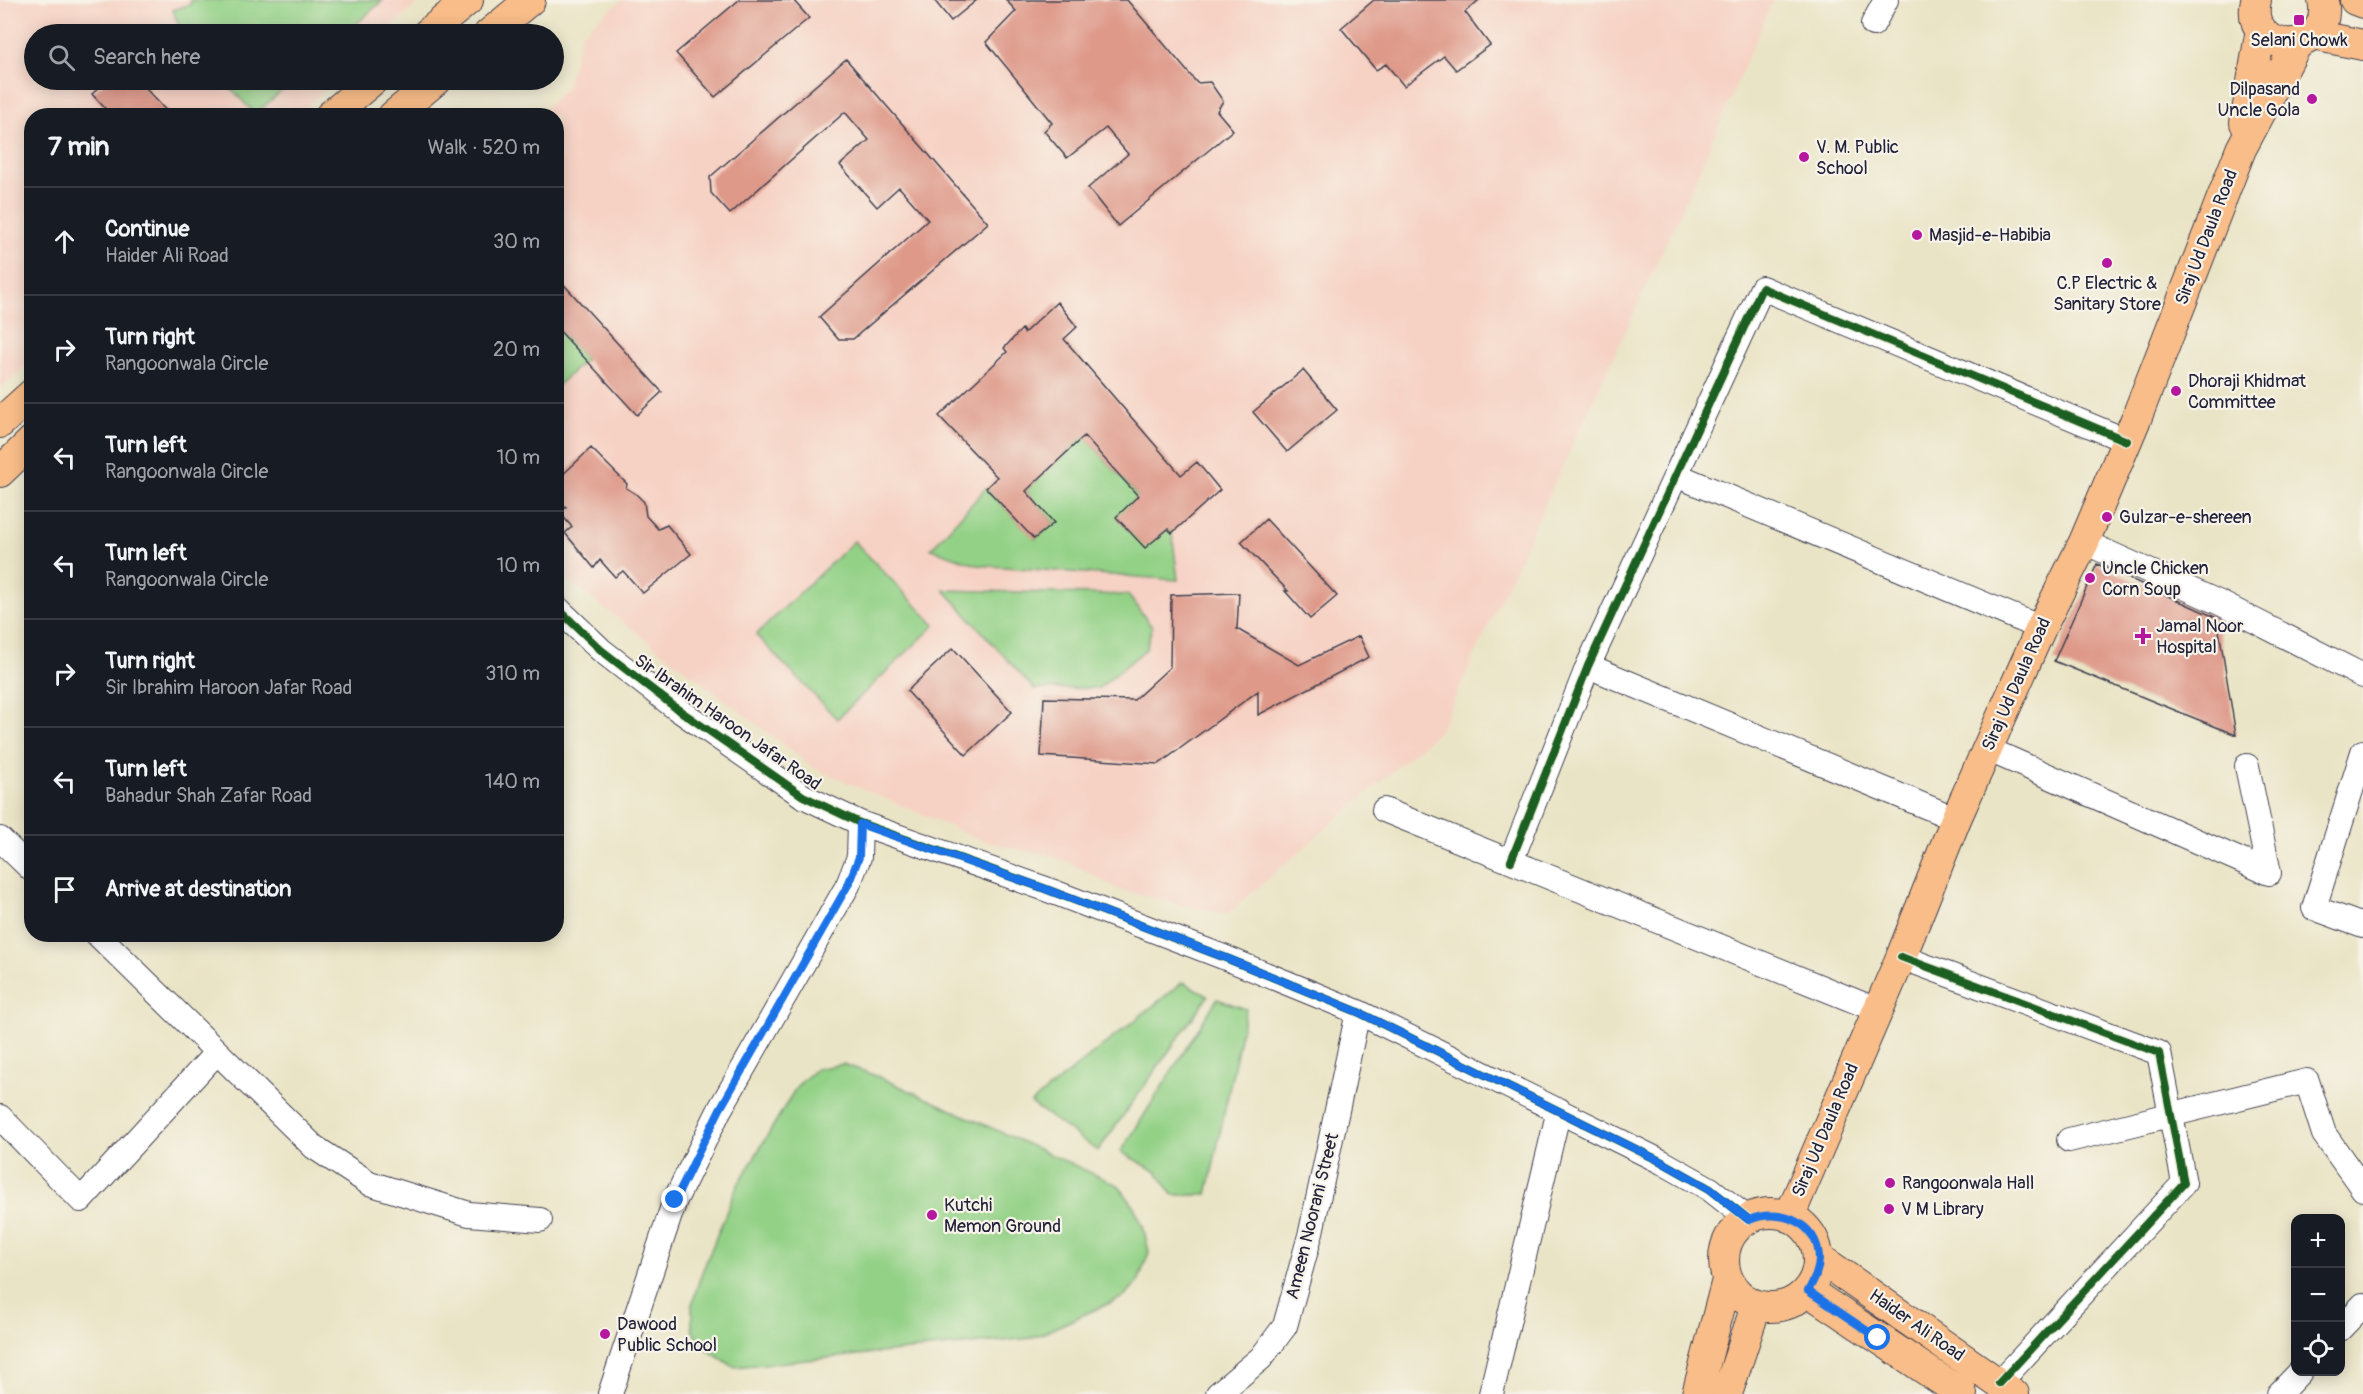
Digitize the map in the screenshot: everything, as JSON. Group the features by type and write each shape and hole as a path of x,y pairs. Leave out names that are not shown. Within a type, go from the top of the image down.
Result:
{"main road":[{"path":"439,24 468,0"},
{"path":"501,24 530,0"},
{"name":"Siraj Ud Daula Road","path":"1789,1217 1901,957 1956,819 2041,628 2084,542 2127,441 2241,149 2305,39 2322,23 2325,9 2323,0"},
{"path":"2355,0 2363,3"},
{"path":"2256,8 2265,35 2280,43 2305,39 2363,45"},
{"name":"Siraj Ud Daula Road","path":"2241,149 2256,8"},
{"path":"340,108 361,90"},
{"path":"403,108 424,90"},
{"path":"0,423 24,401"},
{"path":"0,472 24,449"},
{"path":"1768,1214 1789,1217 1800,1223 1810,1233 1816,1245 1819,1258 1816,1275 1808,1291 1785,1306 1756,1306 1739,1296 1727,1280 1724,1252 1737,1228 1749,1220 1768,1214"},
{"name":"Haider Ali Road","path":"1819,1258 2007,1388"},
{"path":"1697,1394 1727,1280"},
{"name":"Haider Ali Road","path":"1808,1291 1962,1394"},
{"path":"1727,1394 1756,1306"}],"street":[{"path":"1873,24 1886,0"},
{"path":"1511,861 1588,666 1762,288 2127,441"},
{"path":"1676,475 2041,628"},
{"path":"2084,542 2220,603 2363,676"},
{"name":"Sir Ibrahim Haroon Jafar Road","path":"564,615 601,650 676,708 802,796 860,824 1075,901 1358,1012 1559,1110 1710,1189 1749,1220"},
{"path":"1588,666 1956,819"},
{"path":"1987,749 2269,873 2247,766"},
{"path":"2363,752 2314,908 2363,926"},
{"path":"1384,810 1877,1010"},
{"path":"610,1394 675,1200 720,1109 848,885 859,857 860,824"},
{"path":"0,839 24,862"},
{"path":"105,942 314,1148 369,1183 469,1214 540,1220"},
{"path":"1901,957 2159,1053 2184,1183 2007,1388"},
{"name":"Ameen Noorani Street","path":"1218,1394 1262,1358 1285,1326 1311,1232 1358,1012"},
{"path":"0,1117 81,1200 217,1052"},
{"path":"2069,1140 2307,1081 2324,1134 2363,1189"},
{"path":"1491,1394 1559,1110"},
{"path":"2345,1324 2363,1305"},
{"path":"2279,1394 2295,1376"}],"shaded area":[{"path":"0,0 421,0 395,24 24,24 24,90 324,90 305,108 24,108 24,367 0,388"},
{"path":"622,0 1773,0 1689,194 1440,730 1226,915 1119,890 1071,863 1051,856 986,842 814,768 564,577 564,108 545,108 566,87 582,33"}],"green space":[{"path":"190,0 383,0 356,24 178,24 173,10 191,4"},
{"path":"232,90 283,90 262,108 249,108"},
{"path":"564,336 586,359 564,379"},
{"path":"1084,436 1138,496 1117,518 1145,547 1168,529 1172,533 1178,580 977,565 931,549 986,488 1035,539 1054,523 1026,491"},
{"path":"854,541 935,625 837,719 756,635"},
{"path":"944,590 1128,595 1152,627 1146,649 1099,688 1034,689"},
{"path":"1183,982 1208,996 1098,1151 1031,1103"},
{"path":"1217,999 1246,1009 1207,1195 1173,1195 1157,1172 1121,1152"},
{"name":"Kutchi Memon Ground","path":"843,1064 879,1077 1118,1185 1133,1205 1143,1226 1149,1252 1138,1282 1123,1297 1032,1338 734,1367 704,1348 692,1330 692,1304 701,1275 736,1188 797,1086 816,1069"}],"building":[{"path":"739,0 793,0 809,18 715,97 676,53"},
{"path":"934,0 977,0 951,21"},
{"path":"1006,0 1127,0 1197,83 1210,82 1223,101 1217,111 1233,130 1118,226 1088,188 1128,154 1106,128 1067,158 1044,131 1052,123 986,42 1016,11"},
{"path":"1374,0 1479,0 1465,12 1490,45 1456,70 1444,56 1404,86 1386,64 1376,70 1341,28"},
{"path":"846,59 988,223 853,339 838,339 819,317 928,220 899,187 877,207 840,165 869,140 845,112 730,214 711,193 710,177"},
{"path":"97,90 147,90 164,108 105,108 92,94"},
{"path":"564,285 662,392 637,415 564,336"},
{"path":"1057,302 1077,327 1064,339 1181,475 1197,462 1220,490 1172,533 1168,529 1145,548 1116,517 1138,496 1084,436 1026,491 1054,523 1034,539 986,488 997,477 939,416 1007,352 1004,348 1022,329 1024,333"},
{"path":"1303,370 1337,410 1287,452 1253,412"},
{"path":"591,448 627,484 626,488 644,502 646,516 658,529 667,525 691,554 643,593 623,571 615,577 600,560 594,568 565,533 572,527 564,518 566,507 564,505 564,473"},
{"path":"1266,519 1337,596 1310,619 1285,591 1288,591 1241,542"},
{"name":"Jamal Noor Hospital","path":"2097,564 2217,618 2236,735 2054,661"},
{"path":"1239,593 1237,629 1299,665 1359,636 1369,657 1258,715 1258,691 1159,764 1041,756 1044,698 1134,700 1170,667 1171,595"},
{"path":"953,648 1012,712 966,755 907,691"}],"cycle path":[{"path":"1511,861 1588,666 1762,288 2127,441"},
{"path":"564,615 601,650 676,708 803,796 860,823 1043,888 1226,958 1358,1012 1662,1162 1710,1189 1748,1219"},
{"path":"1901,957 2159,1053 2184,1183 1999,1383"}],"place":[{"name":"Selani Chowk","path":"2299,20"},
{"name":"Dilpasand Uncle Gola","path":"2312,99"},
{"name":"V. M. Public School","path":"1804,157"},
{"name":"Masjid-e-Habibia","path":"1917,235"},
{"name":"C.P Electric & Sanitary Store","path":"2107,263"},
{"name":"Dhoraji Khidmat Committee","path":"2176,391"},
{"name":"Gulzar-e-shereen","path":"2107,517"},
{"name":"Uncle Chicken Corn Soup","path":"2090,578"},
{"name":"Jamal Noor Hospital","path":"2143,636"},
{"name":"Rangoonwala Hall","path":"1890,1183"},
{"name":"V M Library","path":"1889,1209"},
{"name":"Kutchi Memon Ground","path":"932,1215"},
{"name":"Dawood Public School","path":"605,1334"}],"route":[{"path":"675,1200 720,1109 848,885 859,857 860,824 1043,888 1226,958 1358,1012 1662,1162 1710,1189 1749,1220 1758,1215 1768,1214 1789,1217 1800,1223 1810,1233 1816,1245 1819,1258 1816,1275 1808,1291 1878,1338"}]}
